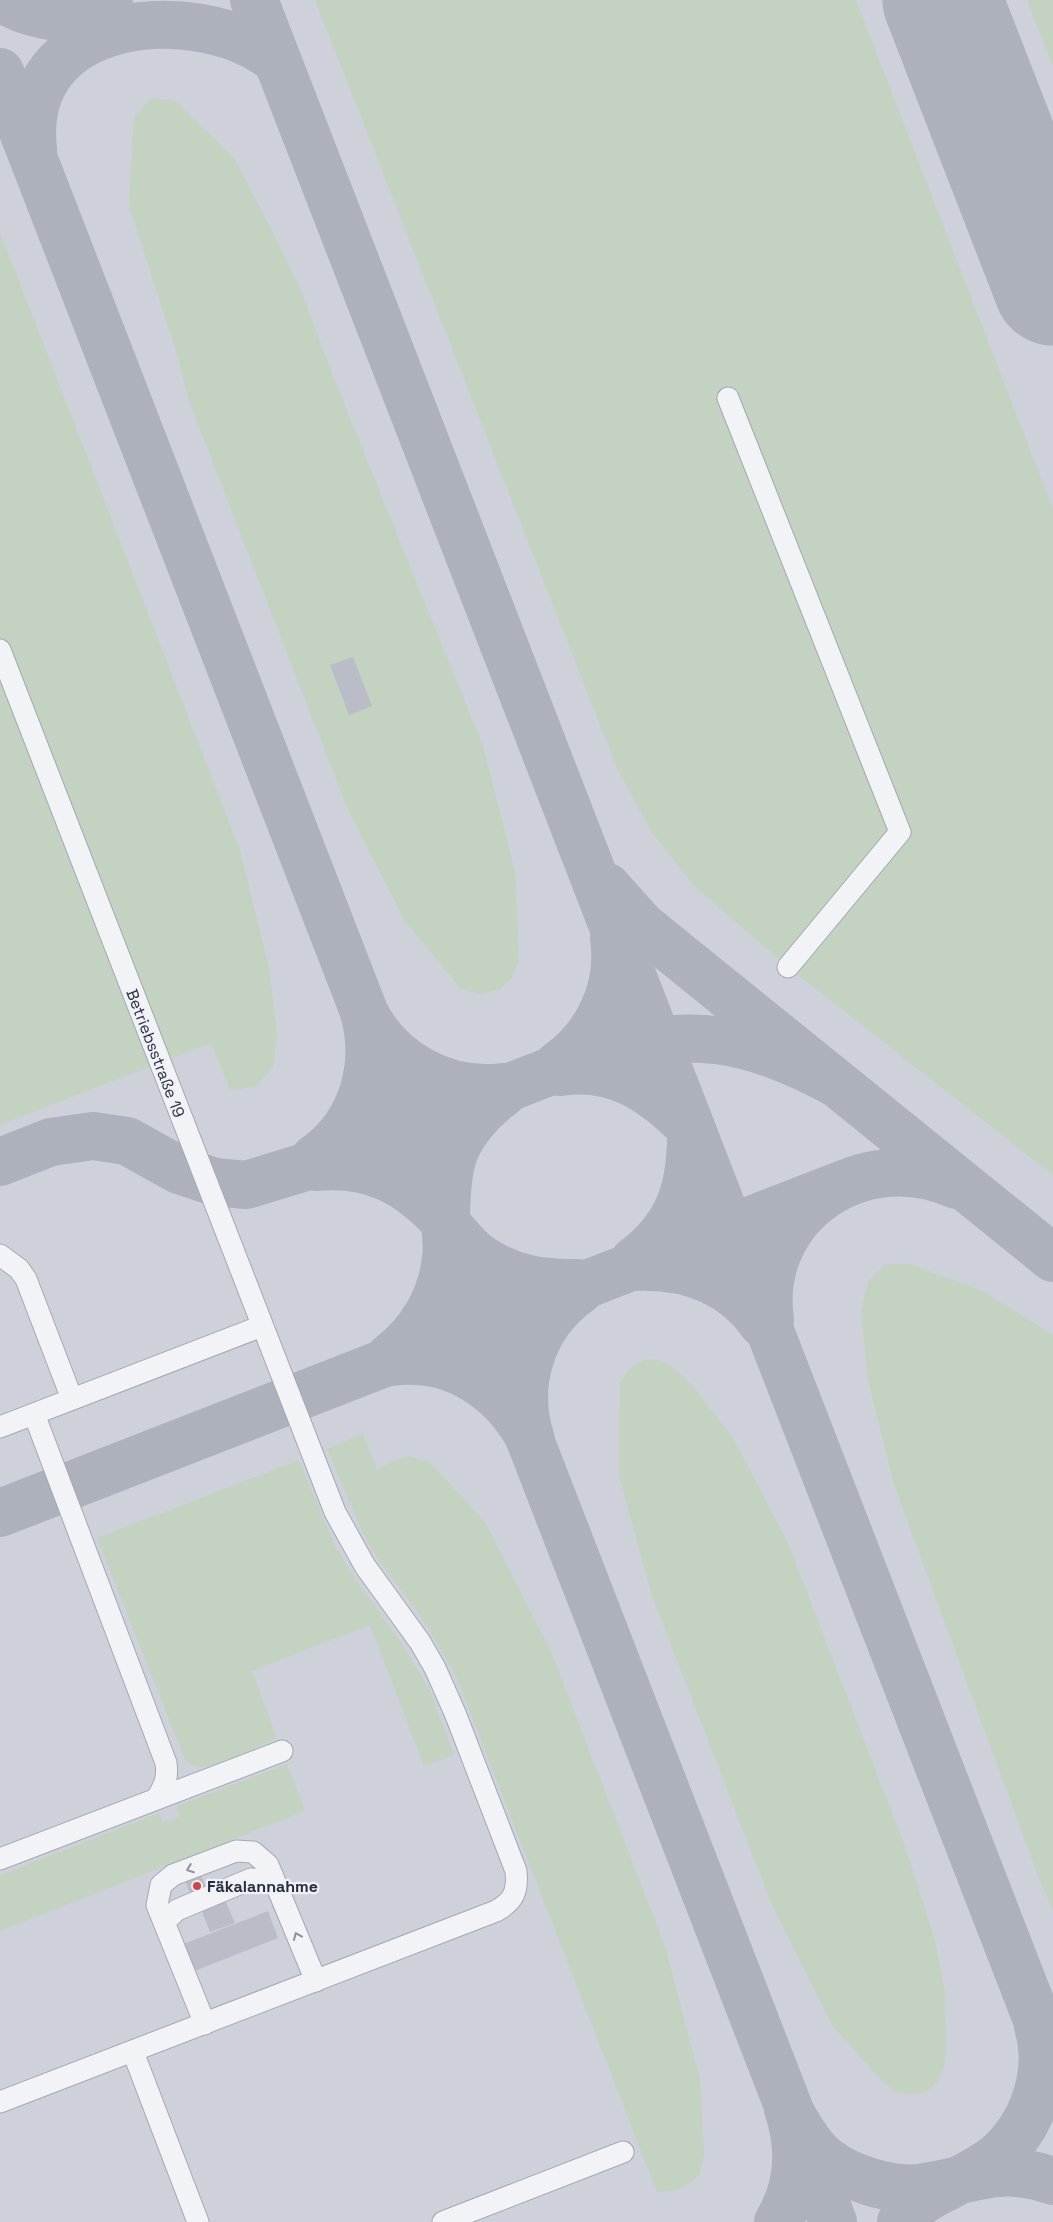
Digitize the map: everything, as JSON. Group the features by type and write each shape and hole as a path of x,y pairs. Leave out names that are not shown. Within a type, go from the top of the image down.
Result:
{"lane":[{"path":"728,398 900,832 788,967"},
{"name":"Betriebsstraße 19","path":"0,650 335,1512 365,1566 420,1642 435,1668 455,1712 516,1871 518,1884 510,1901 496,1911 0,2102"},
{"path":"0,1255 19,1269 26,1279 72,1399"},
{"path":"0,1427 262,1326"},
{"path":"34,1414 166,1763 167,1775 165,1784 157,1798"},
{"path":"0,1859 282,1751"},
{"path":"205,2024 157,1905 161,1885 173,1875 236,1851 253,1852 268,1865 316,1981"},
{"path":"164,1922 177,1910 252,1879 274,1880"},
{"path":"133,2052 198,2222"},
{"path":"443,2222 623,2152"}],"shaded area":[{"path":"0,0 1053,0 1053,2222 0,2222"}],"green space":[{"path":"315,0 856,0 1053,509 1053,1175 788,967 695,887 650,830 617,768"},
{"path":"1027,0 1053,0 1053,66"},
{"path":"151,98 176,101 234,158 280,246 302,293 333,376 483,746 515,871 519,960 513,977 499,990 479,994 461,989 405,921 348,810 189,401 176,351 129,206 134,117"},
{"path":"0,232 240,850 269,968 277,1034 273,1067 256,1087 230,1090 211,1043 0,1125"},
{"path":"886,1264 910,1264 983,1291 1053,1335 1053,1909 1041,1884 894,1485 868,1380 861,1312 868,1282"},
{"path":"654,1359 668,1364 696,1390 733,1438 788,1543 906,1849 935,1940 945,1993 946,2052 944,2067 939,2079 928,2091 907,2095 893,2090 877,2076 832,2025 772,1905 652,1596 619,1476 619,1424 620,1383 630,1368 644,1360"},
{"path":"363,1433 377,1470 394,1460 410,1456 430,1462 485,1522 550,1649 665,1946 700,2079 704,2156 699,2175 690,2183 675,2191 657,2192 456,1676 422,1618 379,1561 362,1531 327,1449"},
{"path":"299,1460 335,1546 356,1580 400,1641 430,1691 454,1755 424,1766 370,1625 252,1671 277,1738 218,1765 200,1767 186,1762 97,1538"},
{"path":"287,1764 305,1811 0,1931 0,1875 159,1813 163,1823 180,1816 177,1806"}],"building":[{"path":"353,657 372,706 349,715 330,665"},
{"path":"196,1862 213,1905 225,1900 235,1923 210,1932 201,1909 197,1911 180,1868"},
{"path":"268,1911 278,1938 192,1972 181,1945"}],"taxiway":[{"path":"4,0 30,11 56,17 84,17 111,11"},
{"path":"254,0 1053,2061"},
{"path":"33,149 36,104 53,69 81,45 118,30 158,25 199,28 238,38 271,56"},
{"path":"0,72 833,2222"},
{"path":"607,887 641,925 1053,1258"},
{"path":"558,1065 585,1040 604,1010 614,975 614,939"},
{"path":"314,1159 331,1145 344,1130 363,1094 369,1054 364,1012 375,1030 389,1047 422,1072 461,1086 503,1087"},
{"path":"0,1162 51,1142 93,1136 127,1141 179,1170 215,1182 246,1185 302,1168 595,1054 628,1045 660,1040 689,1038 718,1040 746,1046 774,1054 834,1082"},
{"path":"560,1072 599,1072 616,1076 648,1091 691,1128 689,1168 686,1186 680,1203 673,1219 663,1233 650,1248 634,1261"},
{"path":"390,1357 412,1337 421,1325 429,1313 440,1287 447,1254 448,1185 454,1153 464,1133 478,1115 502,1094"},
{"path":"316,1167 336,1166 355,1168 372,1172 403,1186 432,1209 462,1242 480,1258 503,1271 539,1281 578,1283"},
{"path":"770,1320 770,1282 780,1249 797,1220 822,1197 852,1181 885,1173 920,1174 956,1185"},
{"path":"0,1513 841,1185"},
{"path":"636,1267 673,1269 707,1279 738,1297 763,1324"},
{"path":"392,1362 414,1361 436,1364 455,1369 474,1379 491,1390 506,1405 531,1440 524,1398 530,1358 538,1339 549,1321 562,1305 579,1291"},
{"path":"901,2222 923,2200 996,2158 1020,2131 1029,2115 1041,2080 1043,2062 1038,2026"},
{"path":"778,2222 790,2195 796,2167 795,2138 788,2109 805,2137 821,2156 847,2173 871,2182 895,2187 918,2188 999,2173 1033,2175 1053,2181"}],"runway":[{"path":"942,0 1053,286"}],"place":[{"name":"Fäkalannahme","path":"197,1886"}]}
